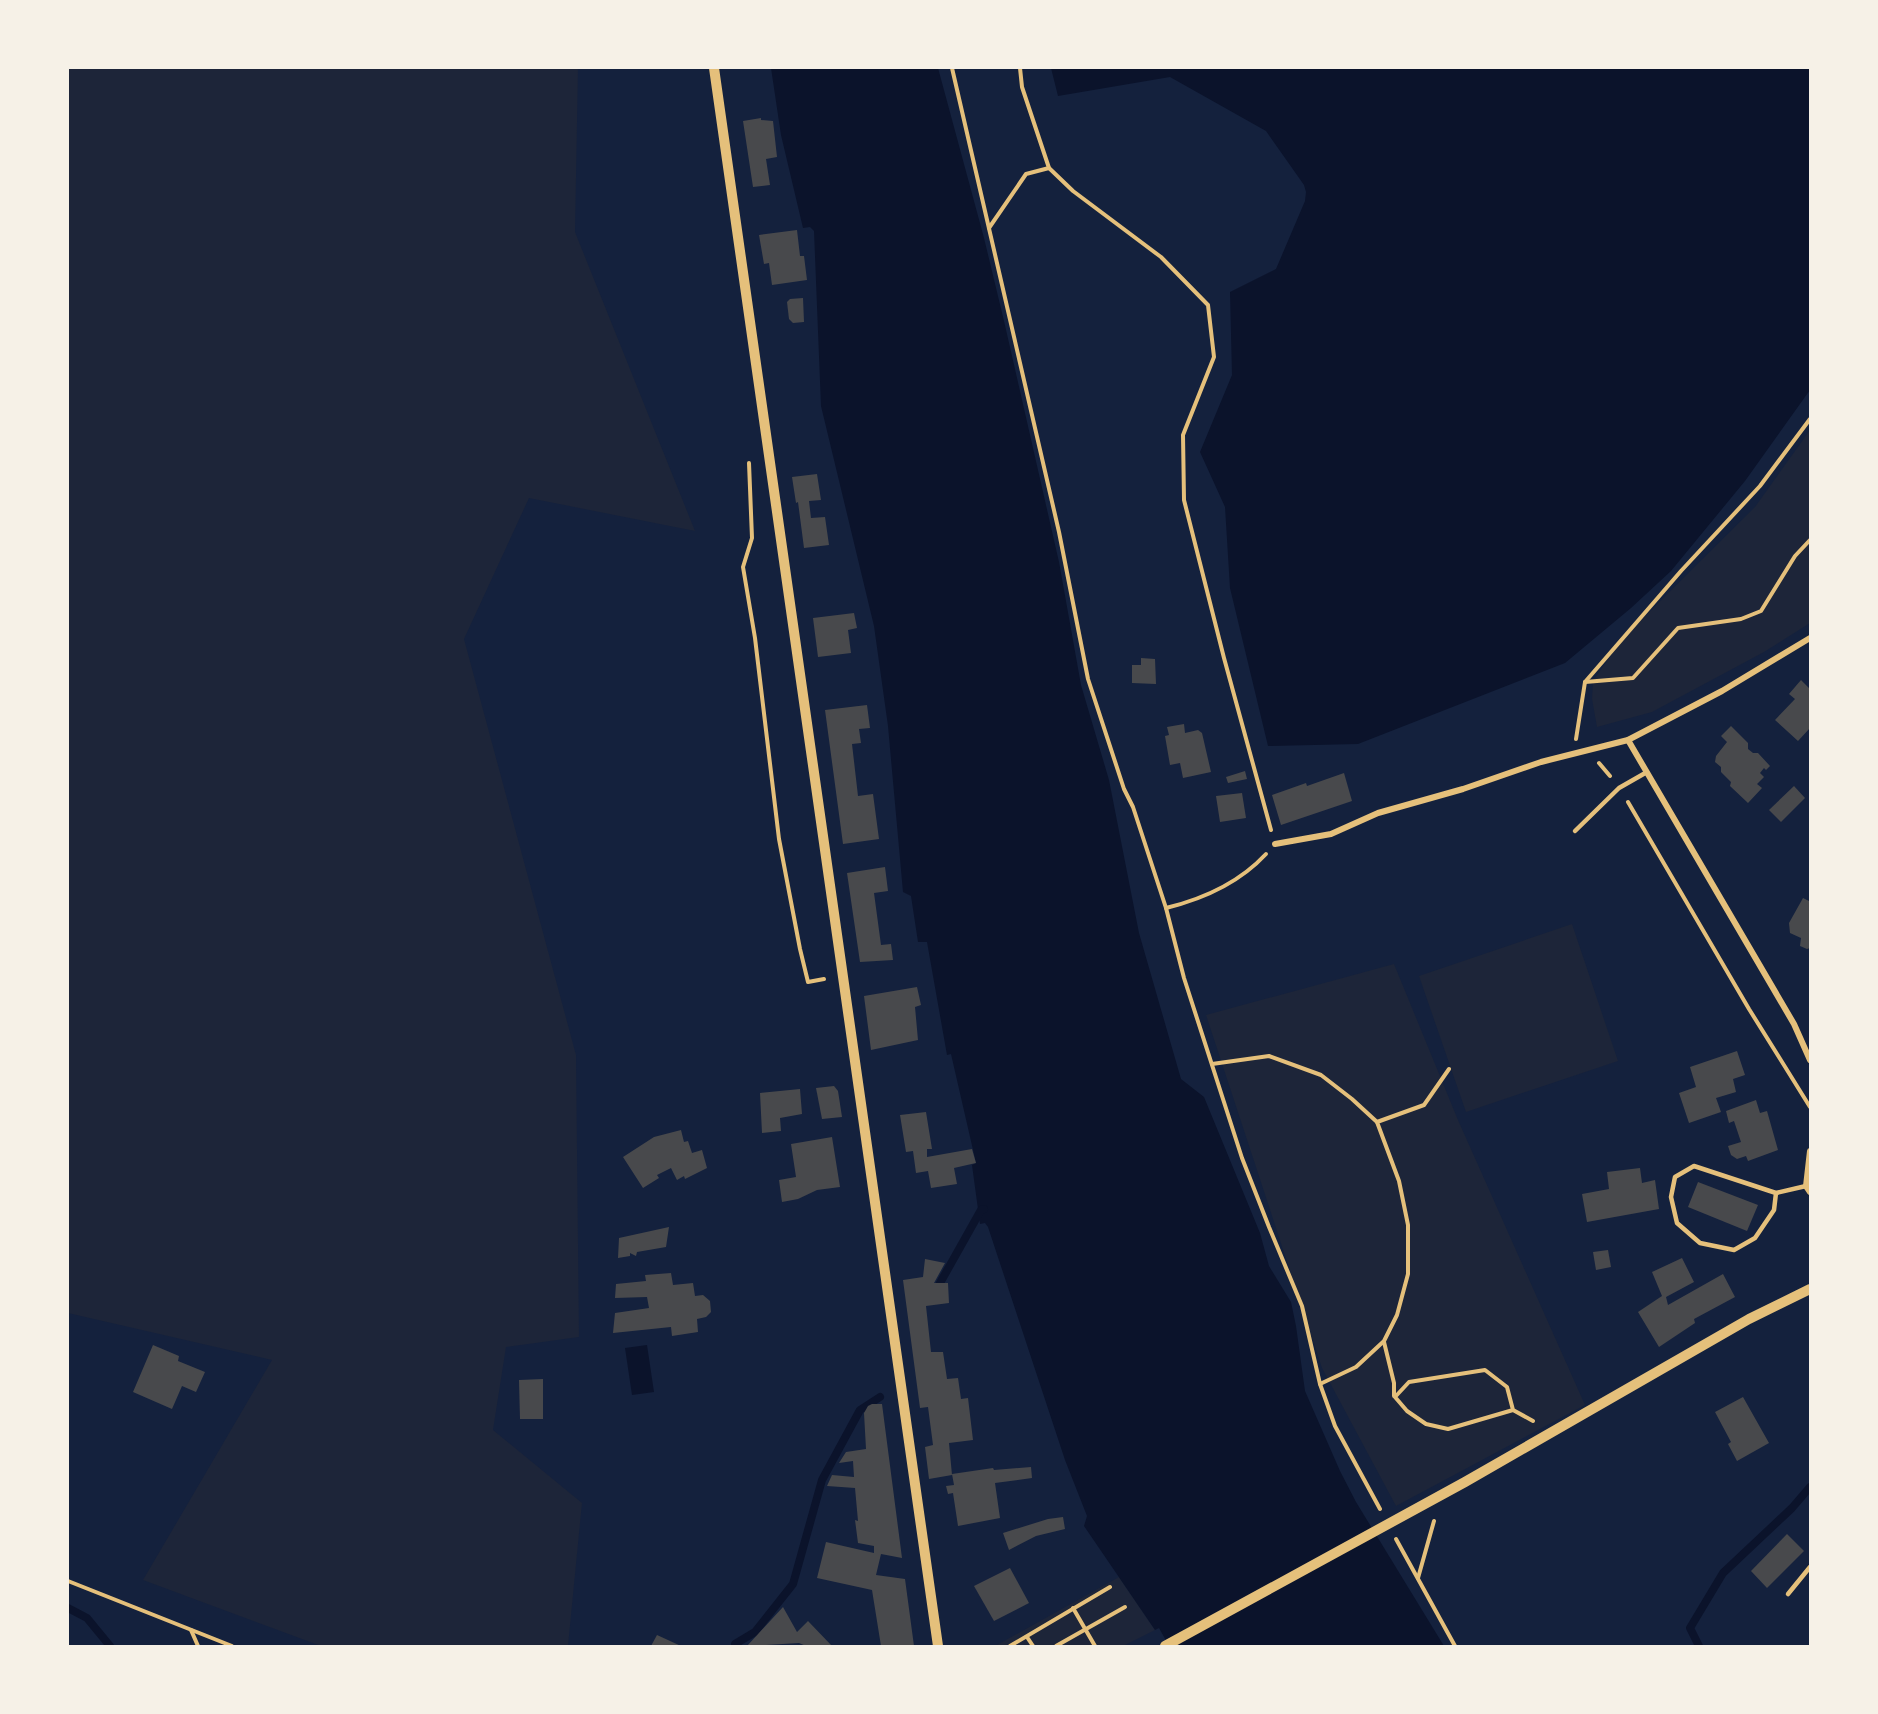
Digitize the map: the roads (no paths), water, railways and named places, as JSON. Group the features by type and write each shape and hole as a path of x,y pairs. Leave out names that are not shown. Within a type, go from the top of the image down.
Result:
{"street":[{"path":"714,68 939,1647"},
{"path":"1275,844 1331,834 1378,813 1462,789 1541,762 1628,740 1722,691 1810,638"},
{"path":"1628,740 1794,1024 1810,1060"},
{"path":"1808,1189 1810,1151"},
{"path":"1165,1647 1465,1482 1749,1319 1810,1289"}],"lane":[{"path":"1575,831 1619,788 1647,772"},
{"path":"1776,1193 1774,1210 1755,1238 1734,1250 1700,1244 1677,1223 1671,1197 1675,1177 1694,1166 1776,1193 1808,1189"},
{"path":"1788,1594 1810,1568"}],"waterway":[{"path":"940,1283 981,1210 984,1209"},
{"path":"735,1646 755,1632 793,1584 822,1480 860,1410 880,1397"},
{"path":"1699,1646 1690,1628 1723,1573 1792,1508 1810,1487"},
{"path":"68,1608 87,1618 110,1646"}]}
